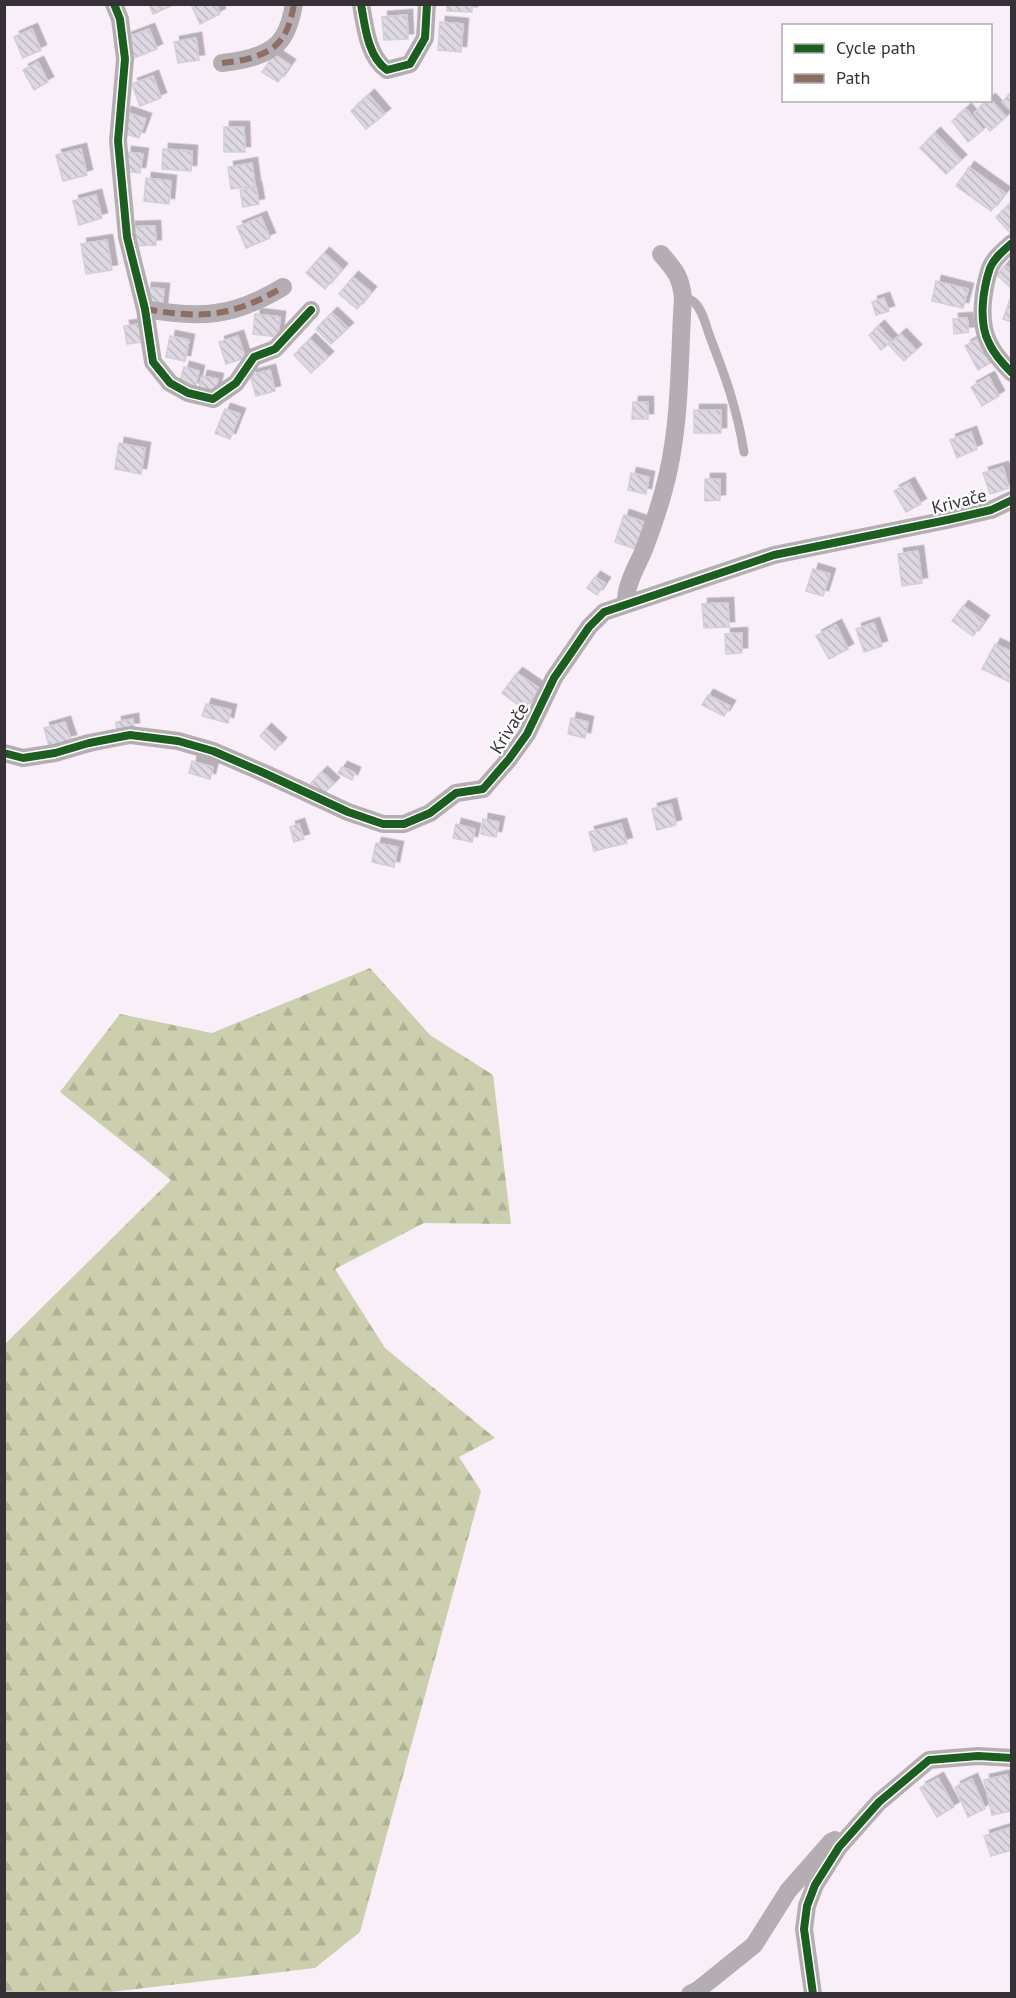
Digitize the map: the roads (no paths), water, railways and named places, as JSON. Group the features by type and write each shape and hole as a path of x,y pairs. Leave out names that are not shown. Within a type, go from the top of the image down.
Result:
{"street":[{"path":"114,4 120,19 125,59 118,141 127,237 145,309 153,362 170,382 179,388 188,393 213,399 236,383 254,357 275,349 311,310"},
{"path":"222,63 246,59 270,49 283,37 294,4"},
{"path":"361,4 366,30 377,63 387,70 410,64 425,38 428,4"},
{"path":"1011,243 991,267 983,300 988,341 1011,373"},
{"path":"626,604 627,590 653,523 671,459 678,406 683,298 681,282 661,254"},
{"path":"145,309 199,315 225,313 261,300 283,287"},
{"name":"Krivače","path":"4,753 23,758 55,753 130,735 178,741 213,751 348,812 383,824 404,824 430,813 456,793 483,789 527,734 554,678 589,627 604,612 774,555 991,510 1011,500"},
{"path":"813,1994 804,1929 807,1906 815,1885 838,1846 879,1802 929,1760 978,1756 1011,1758"},
{"path":"690,1994 754,1945 788,1891 831,1842 838,1839 846,1840"}],"lane":[{"path":"683,298 690,299 696,304 702,315 729,385 738,416 744,452"}]}
